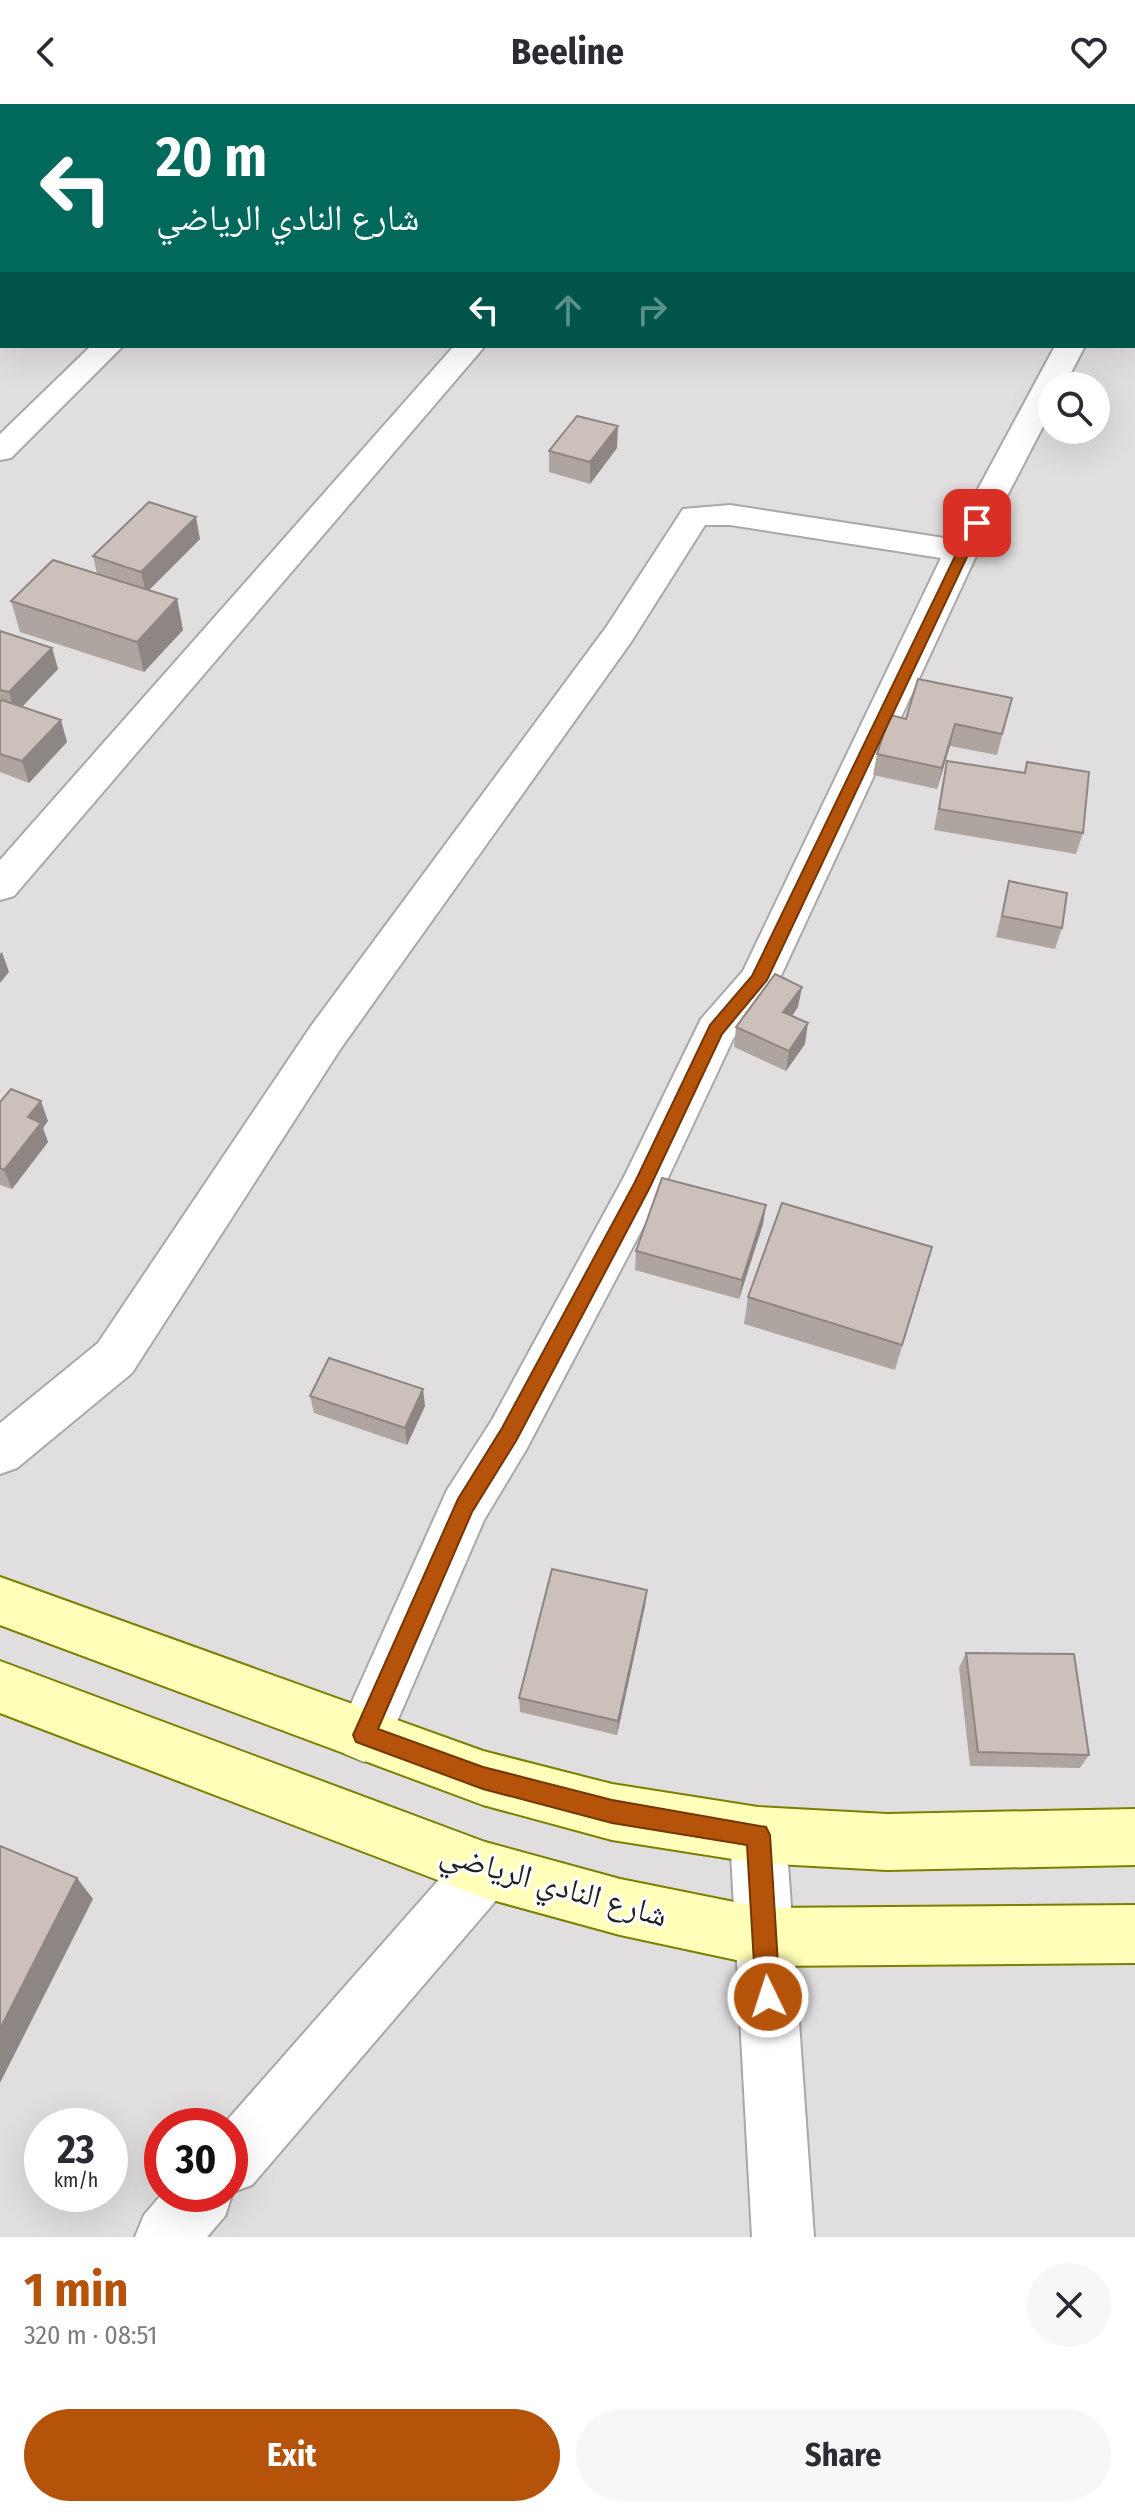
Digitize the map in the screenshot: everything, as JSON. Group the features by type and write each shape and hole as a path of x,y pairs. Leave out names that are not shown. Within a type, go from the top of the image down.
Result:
{"main road":[{"path":"0,1601 483,1778 598,1808 758,1835 887,1842 1135,1837"},
{"name":"شارع النادي الرياضي","path":"0,1687 485,1870 620,1907 764,1937 1135,1934"}],"street":[{"path":"0,451 106,348"},
{"path":"0,886 468,348"},
{"path":"364,1735 465,1506 509,1435 643,1184 716,1030 759,980 962,551 1069,348"},
{"path":"0,1452 115,1358 326,1037 619,634 695,516 730,515 962,551"},
{"path":"758,1835 783,2237"},
{"path":"248,2142 485,1870"},
{"path":"166,2237 188,2212"}],"shaded area":[{"path":"0,348 1135,348 1135,2237 0,2237"}],"building":[{"path":"577,416 618,426 590,462 549,451"},
{"path":"149,502 196,517 141,572 93,556"},
{"path":"53,560 177,599 137,642 11,601"},
{"path":"0,631 52,648 9,692 0,690"},
{"path":"918,679 1012,698 1002,734 955,724 942,768 877,754 890,715 906,719"},
{"path":"2,700 61,720 22,761 0,754"},
{"path":"947,761 1025,773 1027,762 1089,772 1083,833 939,809"},
{"path":"1009,881 1067,893 1062,928 1002,916"},
{"path":"775,974 802,987 783,1012 808,1023 789,1051 736,1027"},
{"path":"11,1089 41,1101 28,1117 41,1123 4,1170 0,1168 0,1102"},
{"path":"662,1178 766,1205 742,1280 636,1251"},
{"path":"782,1203 932,1247 902,1345 748,1297"},
{"path":"329,1358 423,1389 405,1428 310,1396"},
{"path":"552,1569 647,1590 618,1721 519,1698"},
{"path":"966,1653 1074,1654 1089,1755 978,1752"},
{"path":"0,1846 77,1878 0,2029"}],"route":[{"path":"768,1997 758,1835 612,1812 483,1778 364,1735 465,1506 509,1435 643,1184 716,1030 759,980 977,523"}]}
